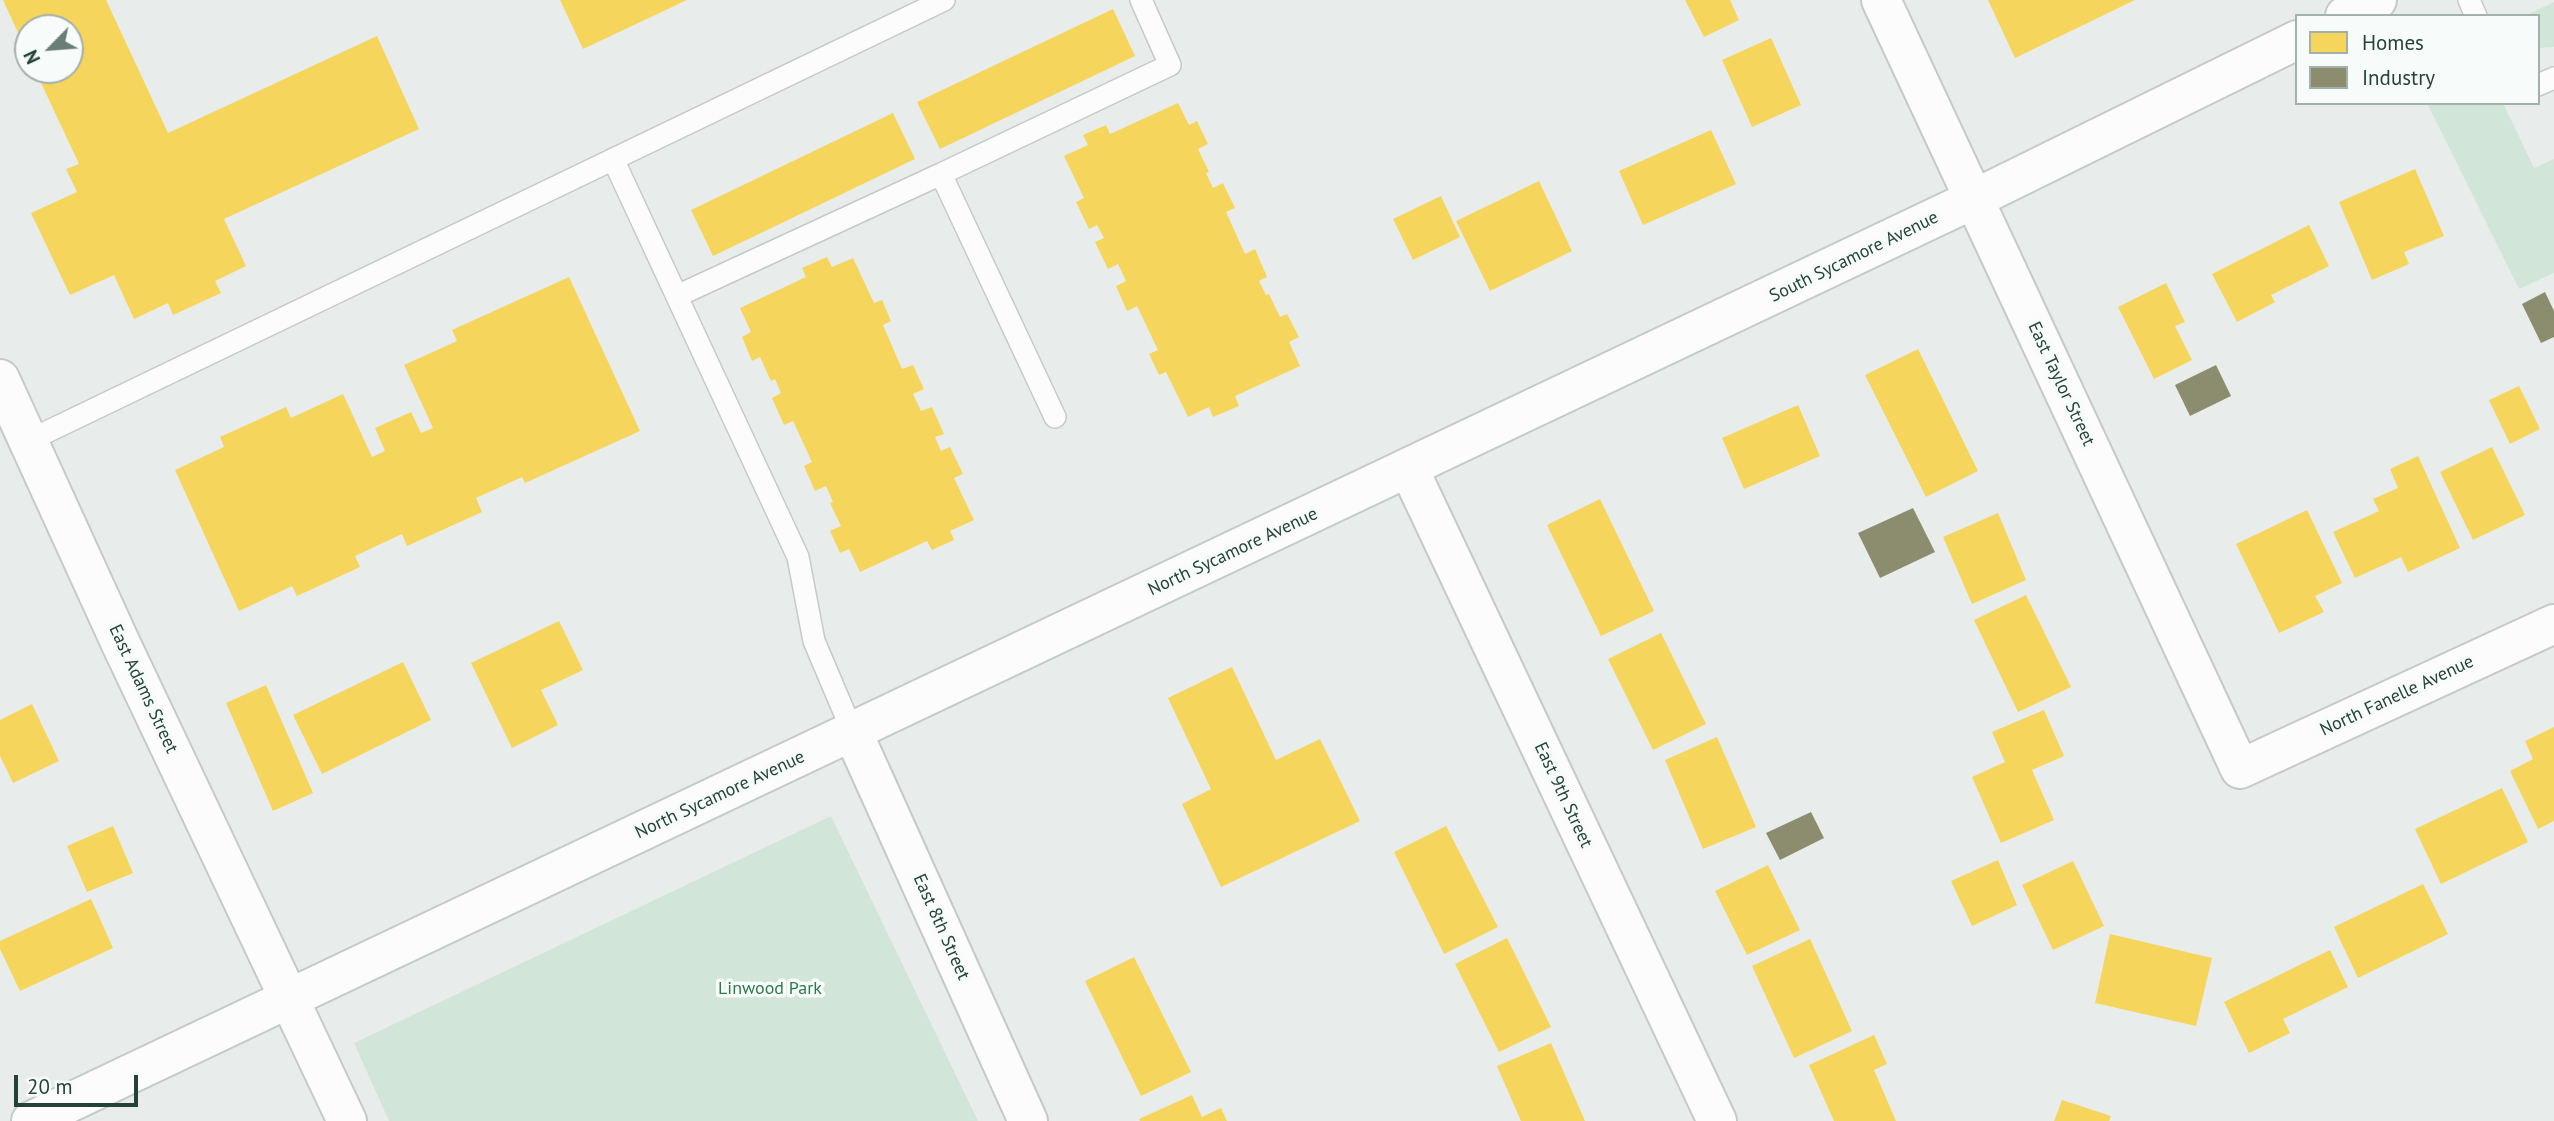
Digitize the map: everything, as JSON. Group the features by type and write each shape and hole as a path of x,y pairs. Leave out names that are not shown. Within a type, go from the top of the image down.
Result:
{"street":[{"name":"East Taylor Street","path":"1881,0 2240,769"},
{"path":"2349,14 2377,0"},
{"name":"South Sycamore Avenue","path":"1409,469 1975,199 2295,41"},
{"name":"East Adams Street","path":"4,398 28,441 347,1121"},
{"name":"North Sycamore Avenue","path":"31,1121 1409,469"},
{"name":"East 9th Street","path":"1409,469 1717,1121"},
{"name":"North Fanelle Avenue","path":"2240,769 2554,624"},
{"name":"East 8th Street","path":"853,733 1028,1121"}],"lane":[{"path":"28,441 944,0"},
{"path":"677,296 1170,65 1141,0"},
{"path":"614,159 797,557 814,641 853,733"},
{"path":"941,174 1055,416"}],"green space":[{"path":"2554,2 2554,47 2540,48 2540,14 2529,14"},
{"path":"2428,105 2504,105 2534,168 2554,159 2554,273 2519,289"},
{"name":"Linwood Park","path":"831,816 978,1121 389,1121 354,1043"}],"building: Homes":[{"path":"3,0 106,0 168,133 377,36 419,129 224,219 246,266 215,281 221,293 173,315 168,303 134,319 114,275 70,295 31,213 77,192 66,169 79,164 42,84 84,84 84,14 14,14 14,24"},
{"path":"560,0 687,0 583,49"},
{"path":"1685,0 1730,0 1739,20 1704,37"},
{"path":"1988,0 2135,0 2015,58"},
{"path":"1113,9 1135,56 940,149 917,102"},
{"path":"1771,38 1801,105 1752,127 1722,60"},
{"path":"1178,103 1189,125 1197,121 1208,144 1198,149 1209,172 1206,173 1213,188 1223,183 1235,208 1226,212 1245,254 1255,249 1267,277 1259,281 1266,295 1269,294 1280,317 1287,314 1299,337 1289,342 1300,366 1235,396 1239,406 1213,417 1209,407 1188,417 1166,372 1159,375 1149,354 1158,350 1137,306 1127,311 1116,286 1126,281 1118,264 1108,269 1095,242 1104,238 1097,225 1089,229 1076,202 1084,198 1064,156 1088,145 1083,135 1106,125 1110,134"},
{"path":"893,113 915,159 713,256 691,210"},
{"path":"1711,130 1736,184 1643,225 1619,171"},
{"path":"2415,169 2444,236 2404,252 2409,264 2372,280 2339,202"},
{"path":"1539,181 1572,251 1490,291 1456,221"},
{"path":"1441,196 1460,237 1413,260 1393,219"},
{"path":"2309,225 2329,266 2271,295 2275,302 2237,322 2212,274"},
{"path":"827,257 832,267 853,258 874,303 882,300 891,321 883,325 902,369 913,365 924,389 913,394 921,411 932,407 944,434 935,437 941,451 950,447 963,474 954,478 974,520 950,531 954,540 932,550 927,541 860,572 849,549 840,553 830,531 841,526 830,503 833,502 826,486 815,491 804,466 812,462 793,421 784,425 772,398 781,393 775,379 771,381 760,357 752,361 742,337 751,332 740,308 806,277 802,268"},
{"path":"569,277 640,431 525,483 522,477 476,498 482,512 407,546 402,534 355,556 360,567 297,596 292,586 239,611 175,470 224,447 220,437 286,407 291,418 343,394 372,457 385,451 375,428 411,412 421,433 433,428 404,365 457,341 452,330"},
{"path":"2166,283 2185,322 2175,326 2192,360 2154,379 2118,307"},
{"path":"1918,349 1978,471 1926,497 1865,375"},
{"path":"2519,386 2540,429 2510,444 2489,400"},
{"path":"1798,405 1820,456 1744,489 1722,438"},
{"path":"2492,447 2525,515 2473,540 2440,472"},
{"path":"2418,456 2460,548 2408,572 2401,557 2355,578 2333,532 2379,511 2373,499 2398,488 2390,469"},
{"path":"1600,499 1654,611 1601,636 1547,525"},
{"path":"2307,510 2342,583 2315,596 2324,612 2279,633 2236,544"},
{"path":"1998,513 2026,580 1972,604 1943,537"},
{"path":"2026,595 2071,687 2018,712 1974,620"},
{"path":"559,621 583,670 541,690 558,725 512,748 471,663"},
{"path":"1661,633 1706,724 1653,750 1608,659"},
{"path":"403,662 431,720 322,774 293,715"},
{"path":"1232,667 1276,760 1320,739 1360,821 1221,887 1182,804 1211,789 1168,698"},
{"path":"266,685 313,793 273,811 226,703"},
{"path":"32,704 59,761 13,783 0,756 0,720"},
{"path":"2044,710 2064,756 2032,770 2054,820 2001,843 1972,777 2005,762 1992,732"},
{"path":"2554,727 2554,821 2538,829 2510,771 2533,759 2525,741"},
{"path":"1717,737 1756,827 1703,849 1665,760"},
{"path":"2502,788 2528,842 2441,884 2415,829"},
{"path":"113,826 133,873 87,892 67,846"},
{"path":"1446,826 1498,927 1444,954 1394,852"},
{"path":"1998,860 2017,905 1972,926 1951,881"},
{"path":"2073,861 2104,926 2053,950 2022,885"},
{"path":"1768,865 1800,930 1747,955 1715,891"},
{"path":"2423,884 2448,934 2358,978 2334,927"},
{"path":"91,899 113,948 20,991 0,949 0,941"},
{"path":"2110,934 2212,958 2196,1026 2095,1003"},
{"path":"1507,938 1551,1027 1499,1052 1455,964"},
{"path":"1810,939 1852,1031 1794,1058 1752,966"},
{"path":"2330,950 2348,987 2283,1019 2290,1033 2249,1053 2224,1002"},
{"path":"1134,957 1191,1072 1141,1096 1085,981"},
{"path":"1874,1035 1887,1064 1874,1070 1896,1121 1834,1121 1809,1065"},
{"path":"1551,1043 1585,1121 1521,1121 1497,1066"},
{"path":"1192,1095 1202,1117 1221,1108 1227,1121 1139,1119"},
{"path":"2062,1100 2111,1116 2109,1121 2054,1121"}],"building: Industry":[{"path":"2545,292 2554,311 2554,337 2541,343 2522,304"},
{"path":"2216,365 2231,396 2190,416 2175,385"},
{"path":"1913,508 1935,552 1880,578 1858,533"},
{"path":"1811,812 1824,838 1780,860 1766,833"}]}
